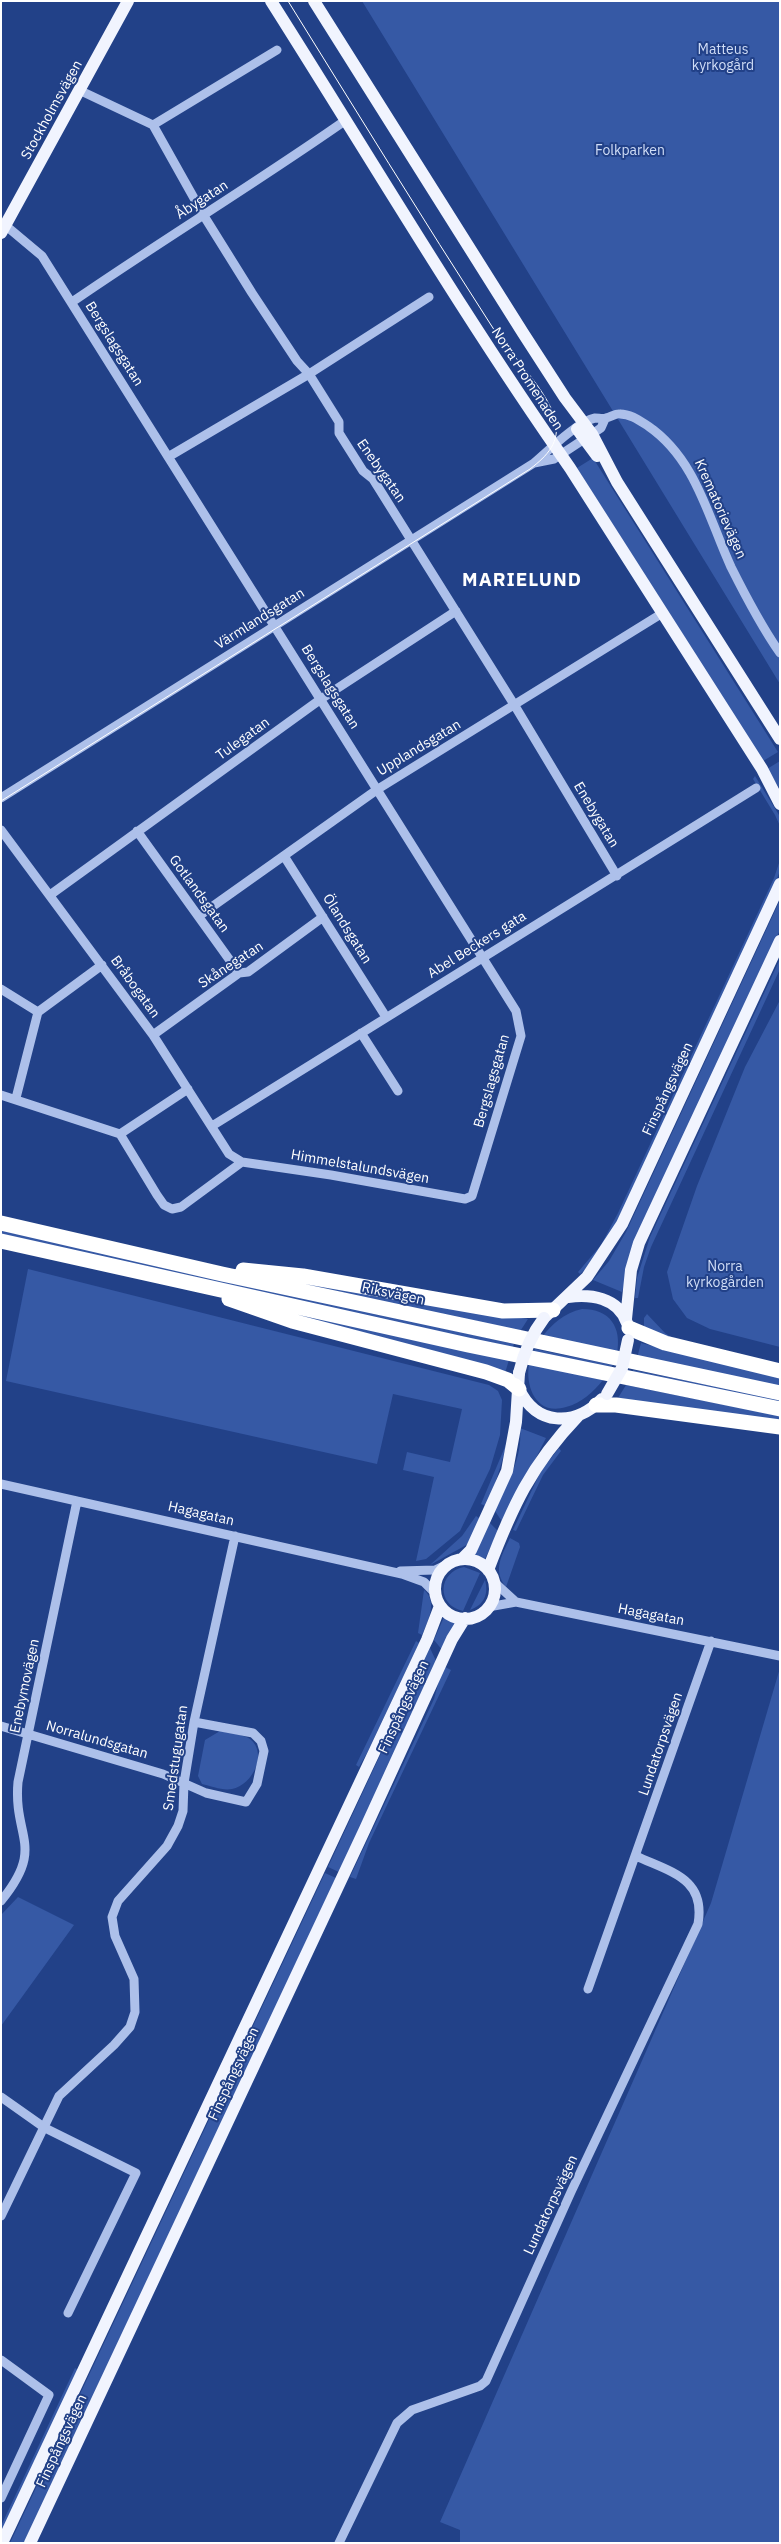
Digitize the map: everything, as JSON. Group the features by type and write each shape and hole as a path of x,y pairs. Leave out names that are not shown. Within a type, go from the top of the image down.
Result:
{"highway":[{"name":"Riksvägen","path":"1,1223 198,1268 780,1392"},
{"path":"1,1241 468,1345 780,1409"},
{"path":"198,1268 249,1270 303,1276 503,1311 548,1314"},
{"path":"186,1282 292,1321 486,1372 508,1380 519,1388"},
{"path":"628,1329 665,1343 780,1371"},
{"path":"596,1405 616,1405 780,1427"}],"main road":[{"name":"Stockholmsvägen","path":"3,229 128,1"},
{"name":"Norra Promenaden","path":"271,1 452,290 762,769 780,804"},
{"name":"Norra Promenaden","path":"314,1 780,739"},
{"name":"Finspångsvägen","path":"568,1297 604,1255 622,1224 780,884"},
{"path":"628,1329 614,1306 602,1297 584,1295 568,1297 548,1314 534,1332 525,1350 519,1373 516,1422 507,1471 475,1541 456,1561 438,1574 435,1583 438,1600 445,1611 465,1618 475,1617 488,1607 494,1598 490,1575 503,1530 530,1475 547,1449 578,1416 596,1405 607,1394 622,1368 628,1329 631,1270 639,1243 780,941"},
{"path":"519,1388 524,1401 532,1409 544,1416 559,1419 578,1416"},
{"path":"456,1561 470,1559 490,1575"},
{"name":"Finspångsvägen","path":"4,2543 427,1640 438,1600"},
{"name":"Finspångsvägen","path":"30,2543 359,1843 452,1639 465,1618"}],"street":[{"path":"80,91 152,125 277,50"},
{"name":"Åbygatan","path":"72,302 150,248 204,216 346,120"},
{"name":"Enebygatan","path":"152,125 204,216 297,361 309,374 339,422 339,433 363,471 373,479 516,706 616,876"},
{"name":"Bergslagsgatan","path":"3,229 42,256 516,1010 521,1036 472,1196"},
{"path":"168,457 309,374 429,297"},
{"name":"Krematorievägen","path":"585,431 601,428 605,419 620,413 636,418 659,434 678,453 694,478 707,512 746,597 780,653"},
{"name":"Värmlandsgatan","path":"1,798 585,431"},
{"name":"Tulegatan","path":"50,895 321,699 456,611"},
{"name":"Upplandsgatan","path":"199,916 378,789 516,706 661,614"},
{"name":"Abel Beckers gata","path":"212,1126 756,788"},
{"name":"Bråbogatan","path":"1,830 153,1035 229,1154 242,1162"},
{"name":"Gotlandsgatan","path":"137,831 239,973"},
{"name":"Ölandsgatan","path":"284,856 386,1017"},
{"name":"Skånegatan","path":"153,1035 239,973 248,972 323,917"},
{"path":"16,1098 38,1012 102,965"},
{"path":"1,989 38,1012"},
{"path":"361,1033 398,1091"},
{"path":"120,1134 188,1089"},
{"path":"1,1095 16,1098 120,1134 164,1204 172,1209 181,1207 242,1162"},
{"name":"Himmelstalundsvägen","path":"242,1162 331,1174 465,1199 472,1196"},
{"name":"Hagagatan","path":"1,1484 395,1572 424,1582 438,1600"},
{"name":"Enebymovägen","path":"3,1897 17,1880 26,1857 26,1842 17,1796 78,1501"},
{"name":"Smedstugugatan","path":"1,2216 59,2096 114,2045 130,2027 135,2012 134,1979 115,1936 112,1917 118,1901 167,1846 178,1826 182,1811 184,1783 194,1722 235,1536"},
{"name":"Hagagatan","path":"395,1572 435,1570 456,1561"},
{"path":"490,1575 516,1602"},
{"name":"Hagagatan","path":"488,1607 516,1602 780,1656"},
{"name":"Lundatorpsvägen","path":"588,1989 711,1641"},
{"name":"Norralundsgatan","path":"1,1726 163,1774 206,1793 246,1802 257,1784 264,1751 261,1741 253,1733 194,1722"},
{"name":"Lundatorpsvägen","path":"340,2543 397,2423 412,2410 480,2386 486,2381 571,2192 698,1924 699,1901 694,1889 687,1882 636,1856"},
{"path":"1,2097 45,2128 136,2173 68,2313"},
{"path":"1,2360 49,2395 1,2498"}],"green space":[{"name":"Folkparken","path":"362,1 780,1 780,684"},
{"path":"593,458 778,752 763,761 577,468"},
{"path":"780,761 780,789 767,769"},
{"path":"755,776 779,815 780,826 753,779"},
{"path":"780,860 780,871 771,893 614,1228 591,1264 580,1274 578,1272 601,1245 618,1213 774,878"},
{"path":"780,900 780,930 642,1224 622,1292 593,1280 609,1261 626,1232"},
{"path":"780,959 780,969 651,1247 644,1267 638,1298 635,1298 637,1278 650,1237"},
{"name":"Norra kyrkogården","path":"780,1000 780,1347 710,1329 687,1318 673,1299 667,1272 697,1186 745,1067"},
{"path":"1,1230 514,1344 512,1349 1,1234"},
{"path":"28,1269 489,1385 498,1391 502,1400 500,1435 490,1469 460,1531 426,1559 416,1561 434,1477 403,1470 407,1452 450,1462 462,1409 393,1394 377,1464 6,1381"},
{"path":"277,1279 502,1315 528,1319 519,1333"},
{"path":"268,1307 509,1360 505,1373"},
{"path":"582,1309 600,1312 612,1321 618,1336 617,1354 541,1338 559,1320 570,1313"},
{"path":"647,1314 665,1333 674,1339 644,1328 644,1318"},
{"path":"641,1343 780,1378 780,1386 637,1358"},
{"path":"535,1349 613,1365 610,1369 533,1353"},
{"path":"529,1364 603,1380 582,1400 556,1409 540,1404 535,1398 529,1382"},
{"path":"633,1370 780,1399 780,1403 632,1374"},
{"path":"626,1385 780,1416 780,1422 618,1398"},
{"path":"520,1428 546,1438 503,1523 495,1511 517,1460"},
{"path":"507,1442 503,1458 488,1507 481,1504"},
{"path":"559,1448 561,1451 543,1475 516,1531 513,1530 541,1471"},
{"path":"476,1516 482,1520 470,1543 430,1565 462,1536"},
{"path":"489,1522 498,1531 485,1559 473,1554"},
{"path":"510,1538 519,1543 520,1547 506,1587 502,1581 499,1569 502,1556"},
{"path":"464,1567 480,1573 463,1611 454,1608 448,1602 444,1589 449,1575 455,1570"},
{"path":"485,1580 486,1594 482,1602 470,1610"},
{"path":"424,1590 428,1595 431,1606 429,1618 422,1635 418,1633"},
{"path":"444,1617 457,1624 443,1651 434,1640"},
{"path":"416,1641 419,1643 359,1767 356,1765"},
{"path":"430,1648 437,1663 339,1872 328,1867"},
{"path":"443,1666 451,1670 369,1843 356,1879 350,1877 434,1699"},
{"path":"780,1668 780,2543 460,2543 460,2530 440,2522 711,1903"},
{"path":"220,1731 247,1737 255,1745 258,1752 256,1768 252,1775 240,1786 232,1789 221,1789 202,1784 198,1776 205,1740"},
{"path":"325,1873 336,1878 24,2543 10,2543"},
{"path":"18,1897 74,1925 1,2026 1,1915"},
{"path":"75,2368 78,2370 1,2532 1,2526"}],"tram line":[{"path":"1,801 530,469 547,454 554,442 556,435 555,419 544,395 498,336 288,1"}],"district":[{"name":"MARIELUND","path":"522,581"}],"park label":[{"name":"Matteus kyrkogård","path":"723,58"}]}
